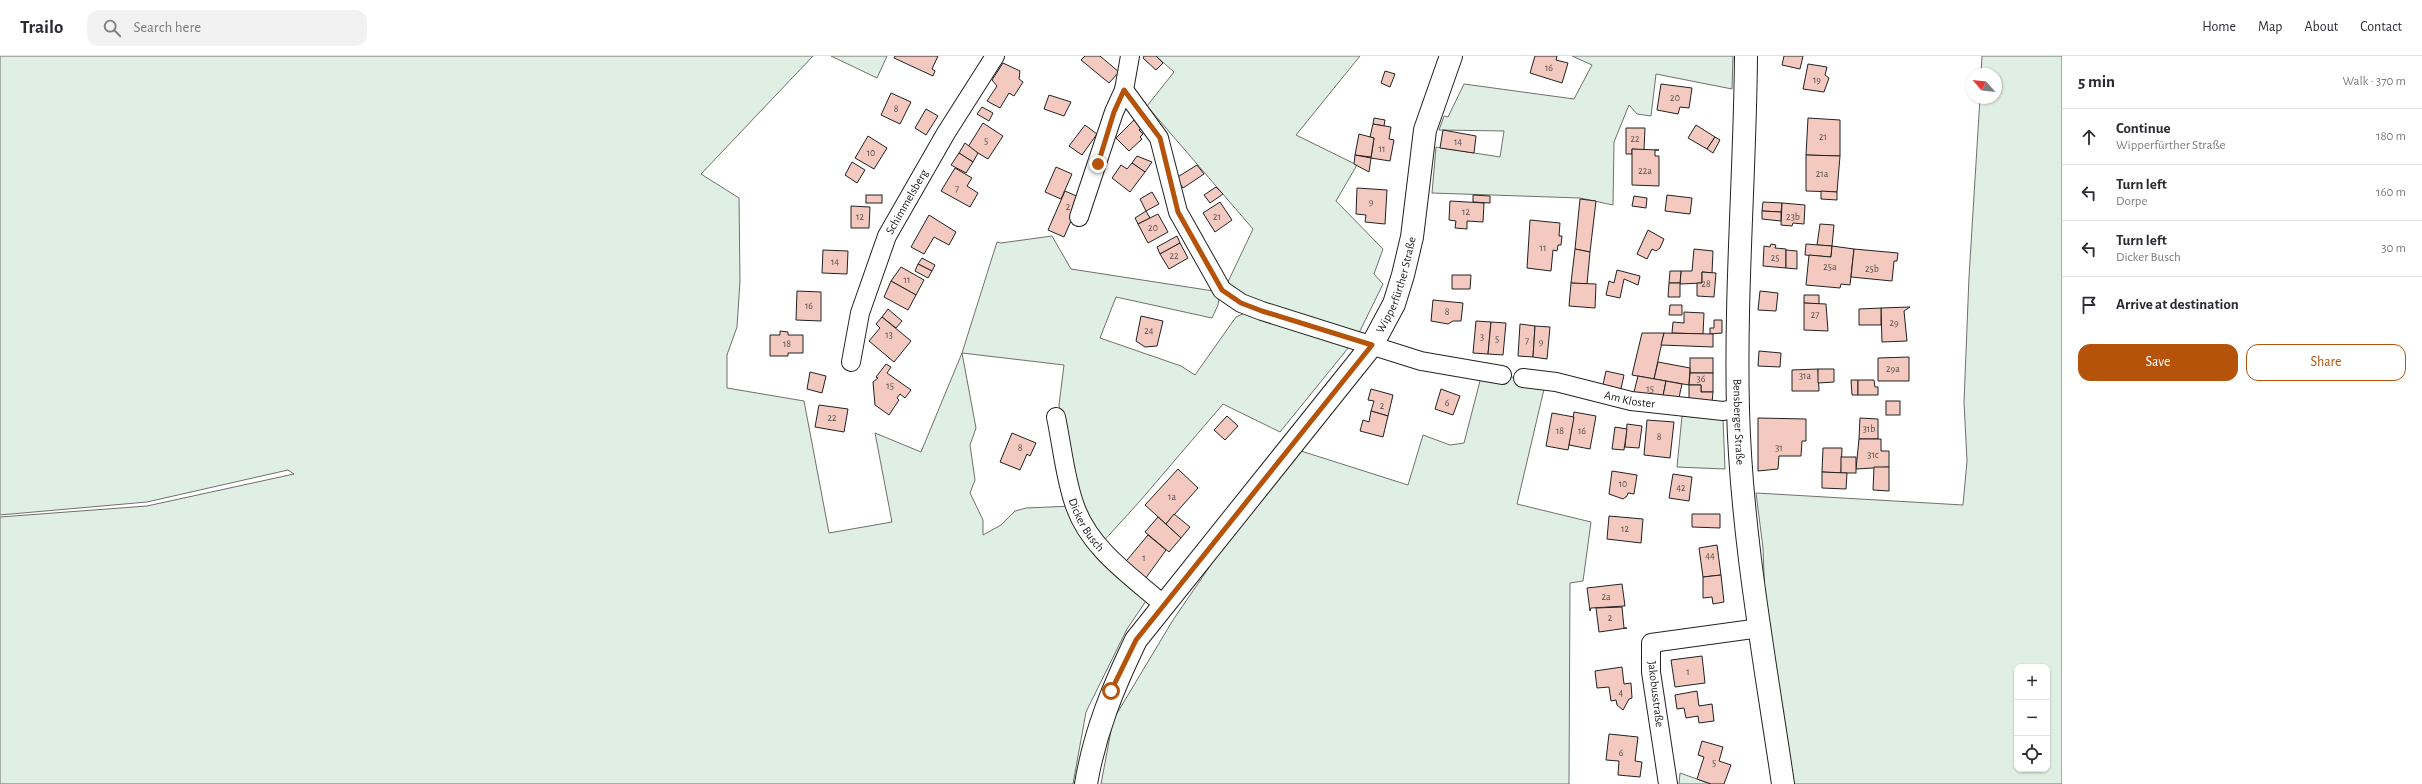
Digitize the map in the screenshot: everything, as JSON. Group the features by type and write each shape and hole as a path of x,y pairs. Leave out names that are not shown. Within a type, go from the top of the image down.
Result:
{"main road":[{"name":"Wipperfürther Straße","path":"1086,784 1092,749 1111,691 1136,640 1372,345 1394,304 1412,237 1425,130 1451,56"},
{"name":"Bensberger Straße","path":"1746,56 1741,204 1738,408 1742,488 1760,628 1783,784"}],"street":[{"name":"Schimmelsberg","path":"851,362 860,313 887,236 946,133 995,56"},
{"path":"1079,217 1114,112 1124,90 1130,56"},
{"path":"1124,90 1160,138 1178,212 1222,290 1241,303 1255,308 1421,361 1502,375"},
{"name":"Am Kloster","path":"1523,378 1556,382 1647,404 1723,411 1738,408"},
{"name":"Dicker Busch","path":"1056,416 1075,507 1091,537 1106,554 1164,605"},
{"name":"Jakobusstraße","path":"1668,784 1651,672 1651,643 1760,628"}],"green space":[{"path":"0,56 813,56 701,174 739,198 740,281 737,327 727,355 727,388 804,401 829,533 892,522 875,433 921,452 962,353 976,428 970,445 975,480 970,493 983,520 983,535 1001,525 1015,511 1026,508 1073,506 1096,548 1148,598 1127,629 1086,712 1073,784 0,784 0,517 147,506 294,474 288,470 147,502 0,515"},
{"path":"831,56 887,56 877,78"},
{"path":"1156,56 1360,56 1296,135 1357,165 1336,201 1383,249 1374,274 1383,284 1358,335 1265,309 1226,286 1253,229 1147,106 1174,72"},
{"path":"1572,56 1733,56 1732,89 1656,74 1651,116 1637,114 1629,105 1614,142 1613,205 1580,198 1432,193 1436,147 1500,157 1504,131 1439,130 1444,116 1448,117 1464,84 1574,99 1592,65"},
{"path":"1982,56 2062,56 2062,784 1787,784 1766,625 1763,548 1756,493 1963,505 1967,461 1964,402 1969,277 1980,104 2002,104 2002,68 1981,68"},
{"path":"1052,236 1071,269 1220,292 1218,305 1212,318 1116,297 1100,338 1181,366 1195,375 1236,317 1247,312 1353,342 1280,432 1223,404 1140,501 1100,545 1078,507 1059,405 1064,365 962,353 997,242 1001,243"},
{"path":"1482,373 1519,378 1545,385 1517,504 1591,522 1583,581 1570,583 1569,784 1101,784 1113,720 1173,620 1243,518 1301,451 1408,485 1423,435 1450,445 1464,443"},
{"path":"1682,416 1723,419 1725,469 1677,467"},
{"path":"1680,773 1711,784 1679,784"}],"building":[{"path":"895,56 938,56 932,69 935,71 933,76 894,58"},
{"path":"1085,56 1100,56 1119,72 1109,83 1081,60"},
{"path":"1144,56 1156,56 1163,63 1156,70 1143,58"},
{"path":"1535,56 1557,56 1556,60 1568,63 1562,83 1530,73"},
{"path":"1784,56 1803,56 1800,69 1782,65"},
{"path":"1003,63 1020,71 1019,79 1023,82 1014,96 1009,93 1000,108 987,101 997,86 992,80"},
{"path":"1808,64 1827,67 1825,75 1829,78 1824,92 1803,89"},
{"path":"1385,71 1395,74 1390,87 1381,83"},
{"path":"1661,84 1692,88 1689,108 1680,107 1678,114 1657,110"},
{"path":"891,93 911,102 900,124 881,115"},
{"path":"1049,95 1071,102 1064,116 1044,109"},
{"path":"982,107 993,113 989,121 977,114"},
{"path":"926,109 938,116 926,135 915,128"},
{"path":"1136,118 1144,125 1139,130 1143,134 1140,137 1142,139 1129,151 1116,138"},
{"path":"1374,118 1385,120 1384,126 1373,124"},
{"path":"1808,118 1840,120 1840,156 1806,155"},
{"path":"983,123 1003,136 988,159 968,147"},
{"path":"1373,124 1391,127 1389,139 1394,140 1390,161 1371,158 1374,138 1370,137"},
{"path":"1085,125 1097,134 1082,155 1069,146"},
{"path":"1696,125 1715,137 1707,149 1688,138"},
{"path":"1626,128 1645,128 1644,150 1632,149 1632,154 1626,154"},
{"path":"1443,130 1476,136 1474,153 1440,148"},
{"path":"1359,134 1374,138 1371,157 1355,155"},
{"path":"868,136 887,148 874,169 855,158"},
{"path":"1715,137 1720,140 1713,153 1707,149"},
{"path":"965,143 978,153 973,162 959,153"},
{"path":"1632,149 1659,150 1655,150 1655,156 1659,156 1659,186 1632,185"},
{"path":"959,153 973,162 966,173 951,165"},
{"path":"1355,155 1371,158 1369,172 1354,164"},
{"path":"1806,155 1840,156 1837,192 1806,191"},
{"path":"1137,156 1152,162 1145,172 1132,163"},
{"path":"852,162 865,170 857,183 845,175"},
{"path":"1132,163 1145,172 1130,192 1112,178 1121,165 1127,169"},
{"path":"1197,165 1204,174 1183,188 1176,178"},
{"path":"1056,167 1072,174 1061,199 1045,192"},
{"path":"955,168 972,178 967,186 978,193 970,207 941,191"},
{"path":"1216,187 1223,194 1210,203 1204,195"},
{"path":"1357,188 1387,190 1385,224 1365,222 1366,215 1356,214"},
{"path":"1065,191 1081,198 1064,237 1048,230"},
{"path":"1821,191 1837,192 1837,200 1821,199"},
{"path":"1152,192 1159,204 1146,211 1140,199"},
{"path":"866,195 882,195 882,203 866,203"},
{"path":"1473,195 1490,196 1490,203 1473,202"},
{"path":"1667,195 1692,198 1690,214 1665,211"},
{"path":"1634,196 1647,198 1646,208 1632,206"},
{"path":"1580,199 1596,201 1590,252 1575,249"},
{"path":"1450,201 1484,203 1483,222 1467,221 1467,229 1455,228 1456,221 1449,220"},
{"path":"1220,202 1232,220 1215,232 1203,213"},
{"path":"1763,202 1782,203 1781,212 1762,211"},
{"path":"1782,203 1805,205 1804,224 1793,223 1792,226 1781,225"},
{"path":"851,206 870,207 869,228 851,228"},
{"path":"1146,211 1150,218 1138,224 1135,218"},
{"path":"1762,211 1781,212 1781,221 1762,219"},
{"path":"1158,214 1168,232 1148,243 1138,224"},
{"path":"929,215 956,232 949,245 934,237 924,254 911,247"},
{"path":"1530,220 1560,223 1559,236 1562,236 1561,245 1558,245 1557,251 1553,250 1551,271 1527,268"},
{"path":"1820,224 1834,225 1832,246 1817,245"},
{"path":"1648,230 1664,239 1660,248 1656,251 1652,249 1647,259 1637,254"},
{"path":"1177,236 1180,243 1160,254 1157,247"},
{"path":"1180,243 1188,258 1169,269 1160,254"},
{"path":"1771,244 1776,245 1775,248 1786,249 1786,268 1763,266 1764,246 1770,247"},
{"path":"1806,244 1832,246 1831,257 1805,255"},
{"path":"1832,246 1854,249 1850,285 1841,284 1840,288 1806,285 1809,255 1831,257"},
{"path":"1575,249 1590,252 1587,284 1571,283"},
{"path":"1694,249 1713,251 1712,273 1702,272 1702,283 1680,284 1681,271 1692,271"},
{"path":"1854,249 1898,253 1897,261 1894,261 1892,281 1851,277"},
{"path":"823,250 848,251 847,274 822,273"},
{"path":"1786,250 1797,251 1797,269 1786,268"},
{"path":"922,258 935,265 932,271 918,264"},
{"path":"918,264 932,271 928,278 915,271"},
{"path":"901,267 924,280 916,295 891,281"},
{"path":"1617,270 1640,276 1638,285 1624,279 1620,298 1606,295 1609,281 1614,283"},
{"path":"1670,271 1681,271 1680,283 1669,283"},
{"path":"1702,272 1716,273 1714,297 1697,296 1697,283 1702,283"},
{"path":"1452,275 1471,275 1470,289 1452,289"},
{"path":"891,281 916,295 908,310 884,297"},
{"path":"1571,283 1596,284 1595,308 1569,306"},
{"path":"1669,283 1680,283 1680,297 1668,297"},
{"path":"797,291 821,292 821,321 796,320"},
{"path":"1760,291 1778,293 1776,311 1758,310"},
{"path":"1804,295 1819,295 1819,304 1804,303"},
{"path":"1433,300 1463,303 1461,321 1453,321 1448,324 1431,321"},
{"path":"1804,303 1826,304 1828,331 1804,330"},
{"path":"1670,305 1682,305 1682,315 1669,315"},
{"path":"1910,307 1904,311 1907,341 1882,342 1881,308"},
{"path":"1881,308 1881,325 1859,325 1859,309"},
{"path":"888,309 902,321 896,328 882,317"},
{"path":"1684,312 1704,313 1703,334 1672,333 1673,322 1684,323"},
{"path":"1141,316 1163,321 1157,346 1145,347 1136,341"},
{"path":"882,317 911,341 894,362 869,341 880,328 876,324"},
{"path":"1714,320 1722,320 1722,333 1710,334 1710,328 1714,328"},
{"path":"1476,321 1491,322 1488,354 1473,353"},
{"path":"1491,322 1506,323 1503,355 1488,354"},
{"path":"1520,324 1535,326 1533,357 1518,356"},
{"path":"1535,326 1550,327 1547,359 1533,357"},
{"path":"780,331 788,332 788,335 803,335 803,353 788,353 788,356 770,356 770,335 780,335"},
{"path":"1642,333 1664,333 1654,379 1632,375"},
{"path":"1664,333 1713,334 1713,347 1661,345"},
{"path":"1759,351 1781,353 1780,367 1758,366"},
{"path":"1909,357 1909,381 1878,381 1878,358"},
{"path":"1690,358 1713,358 1713,373 1690,373"},
{"path":"1658,362 1690,368 1689,385 1654,379"},
{"path":"886,364 891,367 887,373 911,390 905,398 900,394 897,398 899,400 889,415 875,405 873,382 878,378 876,377"},
{"path":"1818,369 1819,391 1792,391 1792,370"},
{"path":"1818,369 1834,369 1834,382 1818,383"},
{"path":"1606,371 1624,375 1620,393 1602,389"},
{"path":"810,372 826,376 822,393 807,389"},
{"path":"1690,373 1713,373 1713,392 1701,392 1701,385 1689,385"},
{"path":"1638,376 1666,381 1662,401 1633,396"},
{"path":"1851,380 1858,380 1858,395 1852,395"},
{"path":"1858,380 1874,380 1875,387 1878,387 1878,395 1858,395"},
{"path":"1666,381 1682,384 1678,402 1662,401"},
{"path":"1689,385 1701,385 1701,392 1713,392 1712,403 1689,403"},
{"path":"1371,389 1393,395 1388,416 1371,411 1374,401 1368,400"},
{"path":"1441,389 1460,396 1453,415 1435,409"},
{"path":"1886,401 1900,401 1900,415 1886,415"},
{"path":"819,405 848,409 844,432 815,427"},
{"path":"1371,411 1388,416 1383,437 1360,431 1363,420 1369,422"},
{"path":"1574,412 1596,416 1590,449 1569,445"},
{"path":"1552,413 1574,417 1568,450 1546,446"},
{"path":"1227,416 1238,426 1225,440 1214,430"},
{"path":"1758,418 1806,419 1806,441 1802,441 1801,456 1779,456 1778,469 1758,471"},
{"path":"1860,418 1878,419 1878,439 1859,439"},
{"path":"1647,420 1674,422 1670,458 1644,455"},
{"path":"1627,424 1642,426 1639,448 1625,447"},
{"path":"1615,427 1627,429 1624,450 1612,449"},
{"path":"1012,433 1036,443 1030,456 1027,454 1020,470 1000,462"},
{"path":"1859,439 1881,439 1881,451 1889,451 1889,467 1856,469"},
{"path":"1823,448 1842,448 1841,473 1822,472"},
{"path":"1841,457 1856,457 1856,473 1841,473"},
{"path":"1874,467 1889,467 1889,491 1873,490"},
{"path":"1178,469 1198,488 1166,524 1145,505"},
{"path":"1612,471 1637,475 1634,494 1628,493 1623,499 1609,494"},
{"path":"1822,472 1847,473 1846,489 1822,488"},
{"path":"1673,474 1692,477 1689,501 1669,498"},
{"path":"1174,514 1190,527 1181,538 1166,524"},
{"path":"1692,514 1720,514 1720,528 1692,527"},
{"path":"1609,516 1643,519 1641,543 1607,539"},
{"path":"1158,517 1181,538 1169,552 1145,532"},
{"path":"1148,535 1166,550 1143,582 1122,566"},
{"path":"1717,545 1721,575 1703,577 1699,548"},
{"path":"1721,575 1724,602 1713,604 1712,597 1703,598 1703,577"},
{"path":"1622,584 1625,606 1591,608 1590,611 1587,588"},
{"path":"1622,607 1624,628 1627,628 1599,632 1596,608"},
{"path":"1702,656 1705,683 1675,687 1671,660"},
{"path":"1622,667 1624,684 1631,683 1632,698 1629,699 1623,710 1617,705 1616,700 1611,701 1609,687 1597,688 1595,671"},
{"path":"1697,691 1699,706 1712,704 1714,721 1699,723 1698,716 1686,718 1684,708 1677,709 1675,695"},
{"path":"1609,734 1638,737 1635,761 1642,762 1640,777 1618,775 1619,761 1606,760"},
{"path":"1702,741 1723,747 1719,761 1731,765 1724,784 1711,784 1697,779 1704,757 1698,755"}],"route":[{"path":"1098,164 1114,112 1124,90 1154,127 1160,138 1178,212 1222,290 1241,303 1262,311 1372,345 1136,640 1111,691"}]}
